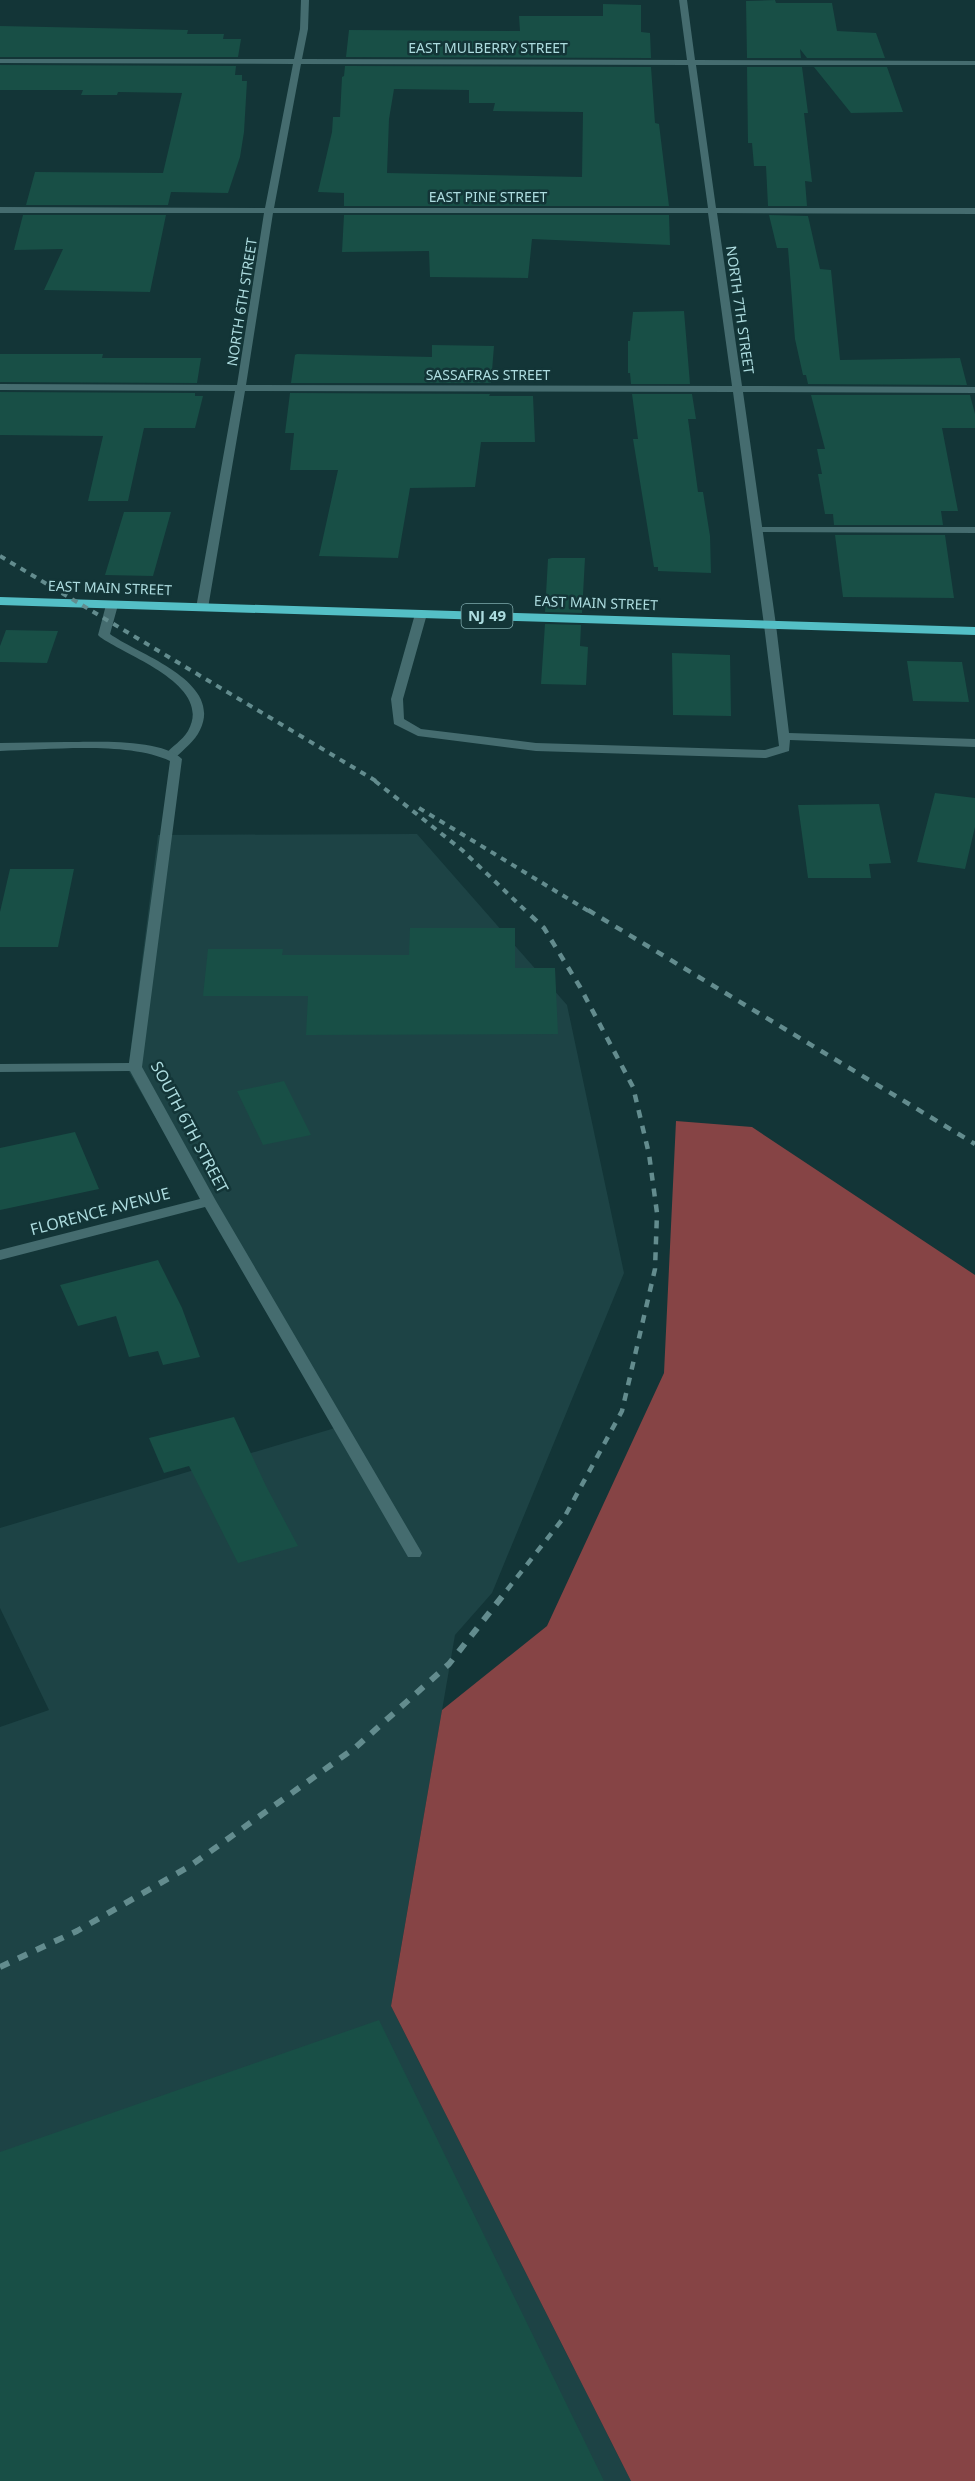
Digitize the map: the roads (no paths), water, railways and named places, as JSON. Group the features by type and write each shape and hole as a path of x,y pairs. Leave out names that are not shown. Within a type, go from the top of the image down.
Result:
{"highway":[{"name":"EAST MAIN STREET","path":"0,601 975,631"}],"street":[{"name":"NORTH 6TH STREET","path":"202,608 260,280 270,210 304,29 304,0"},
{"name":"NORTH 7TH STREET","path":"683,0 738,389 783,736"},
{"name":"EAST MULBERRY STREET","path":"0,61 975,63"},
{"name":"EAST PINE STREET","path":"0,210 975,211"},
{"name":"SASSAFRAS STREET","path":"0,387 975,390"},
{"path":"757,530 975,530"},
{"path":"0,747 123,748 171,755 191,735 199,720 195,702 187,686 165,669 104,635 112,605"},
{"path":"421,614 398,699 398,721 418,732 536,747 766,754 785,748 783,736 975,743"},
{"name":"SOUTH 6TH STREET","path":"171,755 176,759 177,765 135,1067 208,1201 414,1553"},
{"path":"0,1068 135,1067"},
{"name":"FLORENCE AVENUE","path":"0,1255 208,1201"}],"railway":[{"path":"0,556 381,784"},
{"path":"375,781 462,850 527,912"},
{"path":"419,808 590,912"},
{"path":"507,1590 565,1516 622,1411 655,1269 657,1213 649,1154 633,1087 580,987 544,928 525,910"},
{"path":"588,910 975,1144"},
{"path":"0,1967 77,1931 190,1866 356,1747 449,1664 508,1589"}]}
